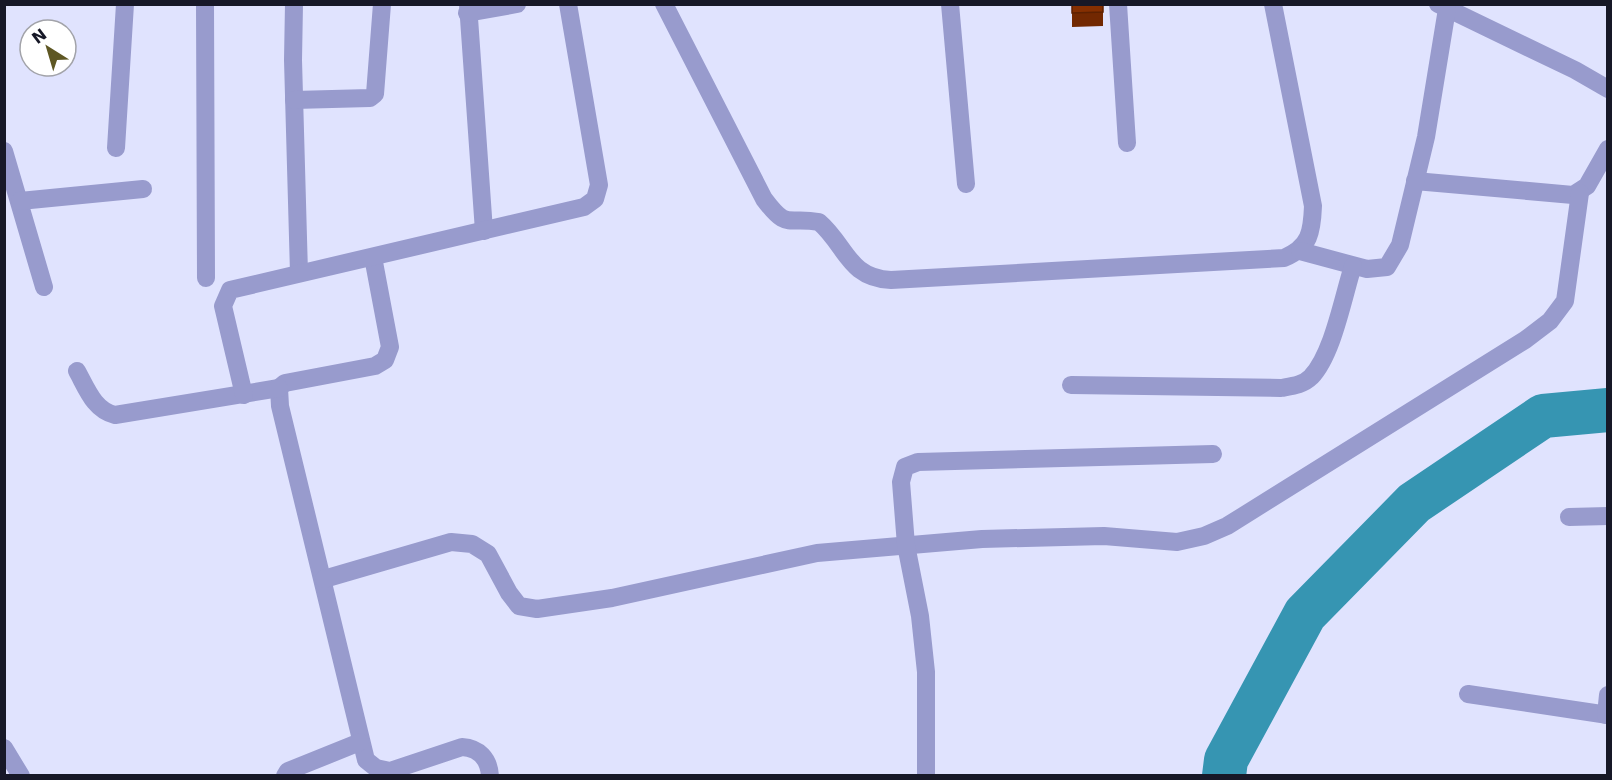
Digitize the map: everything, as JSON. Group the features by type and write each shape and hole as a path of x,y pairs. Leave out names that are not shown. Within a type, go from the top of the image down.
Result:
{"street":[{"path":"116,148 125,4"},
{"path":"205,4 206,278"},
{"path":"294,4 299,273"},
{"path":"294,100 370,98 375,94 382,4"},
{"path":"484,231 467,8 517,4"},
{"path":"244,395 223,306 225,296 236,288 584,207 595,199 599,184 568,4"},
{"path":"664,4 764,199 778,218 788,222 819,222 846,257 865,274 879,280 1284,258 1300,251 1353,267 1379,270 1387,267 1393,261 1400,245 1426,136 1442,7 1471,12 1608,89"},
{"path":"950,4 966,183"},
{"path":"1118,4 1127,143"},
{"path":"1273,4 1313,206 1312,223 1300,251"},
{"path":"1415,181 1573,195 1580,193 1587,186 1608,149"},
{"path":"4,151 44,287"},
{"path":"20,201 143,189"},
{"path":"324,579 452,542 472,544 488,554 509,593 519,606 537,609 612,598 817,553 982,539 1104,536 1177,542 1204,536 1227,526 1525,340 1550,321 1564,301 1580,193"},
{"path":"77,371 93,401 103,412 115,415 244,395 279,388 292,381 375,366 385,360 390,347 373,257"},
{"path":"1071,385 1281,388 1297,386 1311,377 1324,356 1353,267"},
{"path":"279,388 280,406 324,579 366,760 376,768 390,771 462,747 472,747 482,755 490,776"},
{"path":"926,776 926,672 920,616 906,545 901,482 902,473 908,464 1213,454"},
{"path":"1569,517 1608,516"},
{"path":"1468,694 1607,715 1608,695"},
{"path":"283,774 360,742"},
{"path":"4,748 21,776"}],"building":[{"path":"1072,4 1103,4 1103,12 1072,13"}],"waterway":[{"path":"1224,776 1226,760 1305,614 1414,503 1543,416 1608,410"}]}
